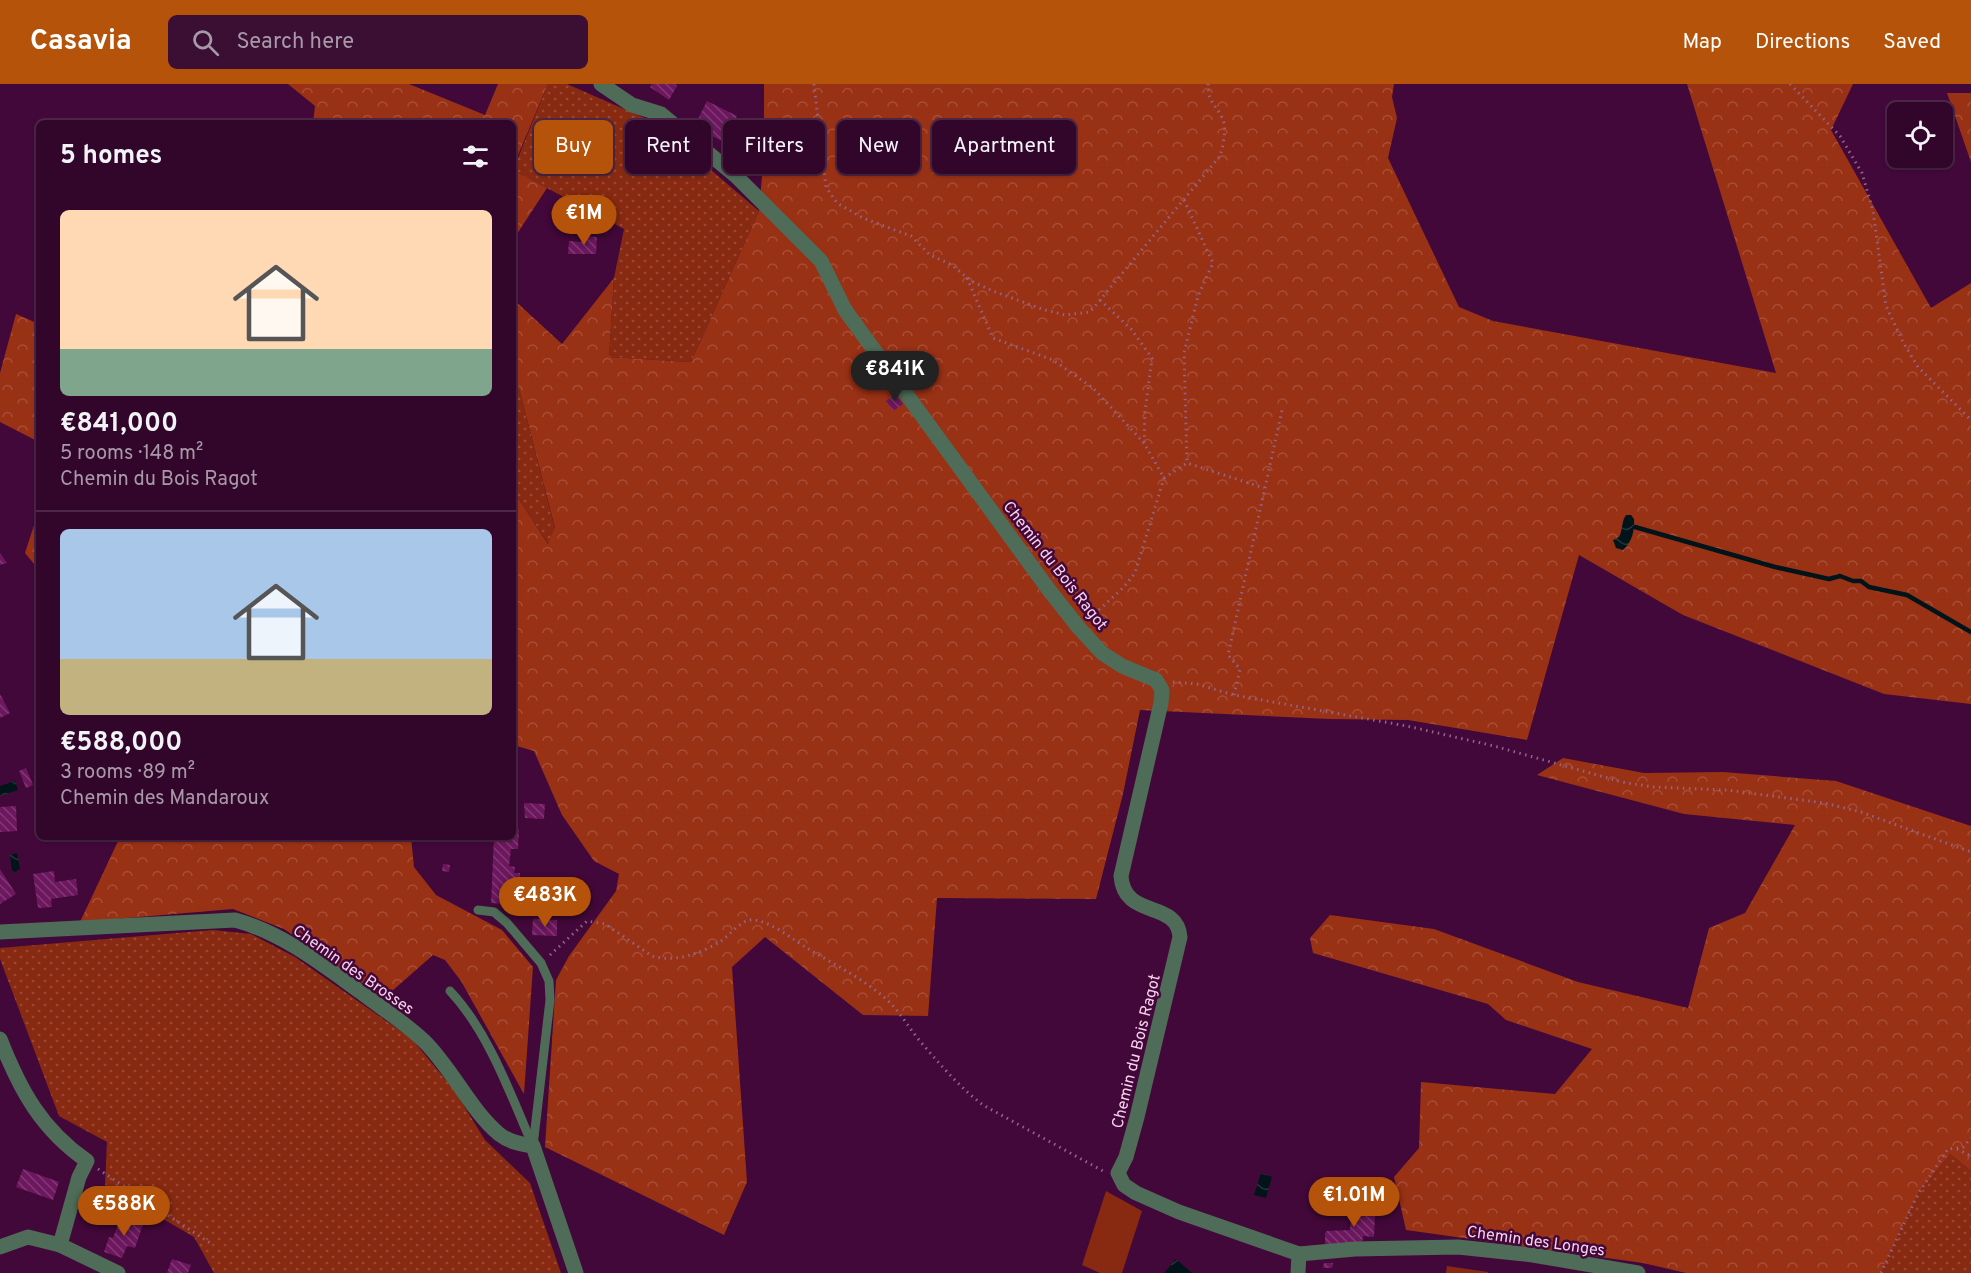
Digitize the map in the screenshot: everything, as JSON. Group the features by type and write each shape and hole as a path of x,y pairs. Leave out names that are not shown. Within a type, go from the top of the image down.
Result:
{"street":[{"name":"Chemin du Bois Ragot","path":"601,84 632,105 661,114 736,176 821,261 845,310 997,521 1079,628 1112,660 1156,680 1162,690 1121,884 1128,897 1135,903 1172,917 1180,929 1180,937 1134,1127 1126,1156 1118,1173 1120,1180"},
{"name":"Chemin des Brosses","path":"0,933 236,920 255,926 306,954 398,1020 425,1042 485,1120 499,1134 516,1143 533,1146"},
{"path":"0,1039 20,1085 43,1121 67,1147 87,1161 60,1245"},
{"path":"533,1146 576,1273"},
{"name":"Chemin des Longes","path":"1120,1180 1136,1193 1179,1212 1299,1254 1355,1249 1458,1247 1533,1255 1638,1273"},
{"path":"0,1247 28,1237 60,1245 118,1273"},
{"path":"1298,1273 1299,1254"}],"lane":[{"path":"478,910 494,912 507,923 541,963 549,981 550,1000 533,1146"},
{"path":"450,990 478,1027 511,1094 533,1146"}],"path":[{"path":"814,84 826,187 837,203 863,218 911,236 930,255 952,265 971,281 1042,309 1065,315 1090,312 1220,156 1224,142 1224,123 1208,97 1208,84"},
{"path":"1790,84 1840,136 1862,173 1874,211 1886,306 1897,331 1918,367 1971,420"},
{"path":"1184,200 1213,263 1198,296 1184,353 1187,463"},
{"path":"966,277 993,338 1053,360 1093,388 1143,443 1164,478"},
{"path":"1100,300 1131,329 1152,358 1143,443"},
{"path":"1234,695 1240,669 1228,655 1283,406"},
{"path":"1079,628 1124,587 1135,573 1164,478 1187,463"},
{"path":"1187,463 1264,488"},
{"path":"1156,680 1197,684 1234,695 1407,726 1494,746 1622,782 1653,787 1727,790 1824,803 1861,812 1971,852"},
{"path":"541,963 587,921 604,924 652,956 661,958 684,957 697,952 723,939 747,921 757,920 869,986 893,1005 926,1047 967,1092 983,1105 1120,1180"},
{"path":"1881,1273 1918,1194 1948,1149 1963,1147 1971,1138"},
{"path":"1955,1148 1971,1156"},
{"path":"87,1161 210,1243"}],"shaded area":[{"path":"548,84 567,84 649,120 625,120 625,174 711,174 711,170 759,211 691,362 609,357 614,278 624,229 516,172 516,163"},
{"path":"516,377 555,529 549,545 516,495"},
{"path":"213,930 251,934 295,957 412,1039 454,1090 485,1140 530,1183 561,1273 214,1273 194,1237 105,1185 107,1142 59,1116 0,959 0,948"},
{"path":"1950,1154 1971,1171 1971,1273 1881,1273 1918,1194"},
{"path":"1106,1191 1142,1211 1122,1273 1100,1273 1082,1265"},
{"path":"1447,1266 1488,1272 1488,1273 1446,1273"}],"green space":[{"path":"288,84 409,84 485,115 498,84 548,84 516,160 516,120 313,120 315,106"},
{"path":"764,84 1394,84 1392,97 1397,118 1388,158 1459,307 1493,321 1776,373 1687,84 1853,84 1831,130 1931,308 1971,283 1971,704 1884,694 1683,615 1579,555 1527,740 1408,720 1329,719 1140,710 1123,794 1096,899 937,898 928,1016 863,1015 765,937 732,967 747,1182 724,1235 545,1147 556,980 569,956 616,891 619,874 594,861 562,815 534,751 516,746 516,495 548,544 555,528 516,377 516,302 562,344 614,278 609,357 691,362 759,211 762,174 825,174 825,120 764,120"},
{"path":"1947,93 1971,93 1971,162 1953,110 1953,102 1950,102"},
{"path":"516,172 547,188 516,235"},
{"path":"16,314 36,323 36,440 0,422 0,373"},
{"path":"36,519 36,566 25,553"},
{"path":"1563,758 1644,773 1723,772 1836,781 1971,826 1971,1171 1950,1154 1918,1194 1881,1273 1686,1273 1643,1263 1406,1230 1394,1177 1419,1148 1421,1082 1555,1094 1592,1049 1506,1020 1488,1004 1313,953 1310,938 1330,915 1434,929 1578,982 1688,1008 1709,928 1745,913 1795,825 1684,814 1537,775"},
{"path":"119,840 411,840 414,867 436,895 502,930 533,967 524,1094 461,981 445,960 433,955 384,998 284,929 233,909 80,922"}],"water":[{"path":"1626,515 1631,515 1634,519 1634,527 1631,540 1623,550 1616,548 1613,540 1619,537"},
{"path":"15,781 18,790 0,796 0,786"},
{"path":"17,853 20,869 15,872 12,871 10,855"},
{"path":"1261,1173 1272,1177 1266,1198 1254,1195"},
{"path":"96,1196 107,1200 101,1218 89,1214"},
{"path":"1176,1259 1192,1273 1164,1273"}],"building":[{"path":"652,84 675,84 677,86 669,100 650,87"},
{"path":"707,101 737,116 735,120 723,120 723,142 711,136 711,120 698,120"},
{"path":"558,201 583,215 575,221 565,220 551,213"},
{"path":"582,236 597,237 596,254 568,254 569,241 581,242"},
{"path":"896,394 903,404 893,411 886,401"},
{"path":"0,553 7,563 0,565"},
{"path":"0,694 10,713 0,718"},
{"path":"26,768 33,785 26,788 19,771"},
{"path":"524,803 545,804 544,819 525,818"},
{"path":"16,806 17,831 0,832 0,807"},
{"path":"516,828 519,829 518,849 511,849 509,866 515,867 514,873 520,873 520,886 529,886 527,906 491,903 494,840 516,840"},
{"path":"443,864 450,865 449,872 442,871"},
{"path":"0,869 16,894 0,904"},
{"path":"54,871 55,882 76,879 78,895 51,899 52,907 38,908 33,874"},
{"path":"533,919 557,920 557,936 532,935"},
{"path":"23,1169 59,1182 53,1200 16,1187"},
{"path":"1352,1201 1364,1202 1364,1213 1375,1214 1374,1237 1363,1236 1362,1244 1325,1245 1327,1231 1350,1230"},
{"path":"122,1215 143,1224 135,1248 127,1246 122,1258 104,1252 109,1237 113,1238"},
{"path":"172,1259 191,1265 188,1273 167,1273"},
{"path":"1324,1263 1333,1263 1332,1268 1323,1268"}],"waterway":[{"path":"1635,527 1775,567 1829,579 1840,576 1853,581 1861,581 1869,587 1907,595 1971,632"}]}
